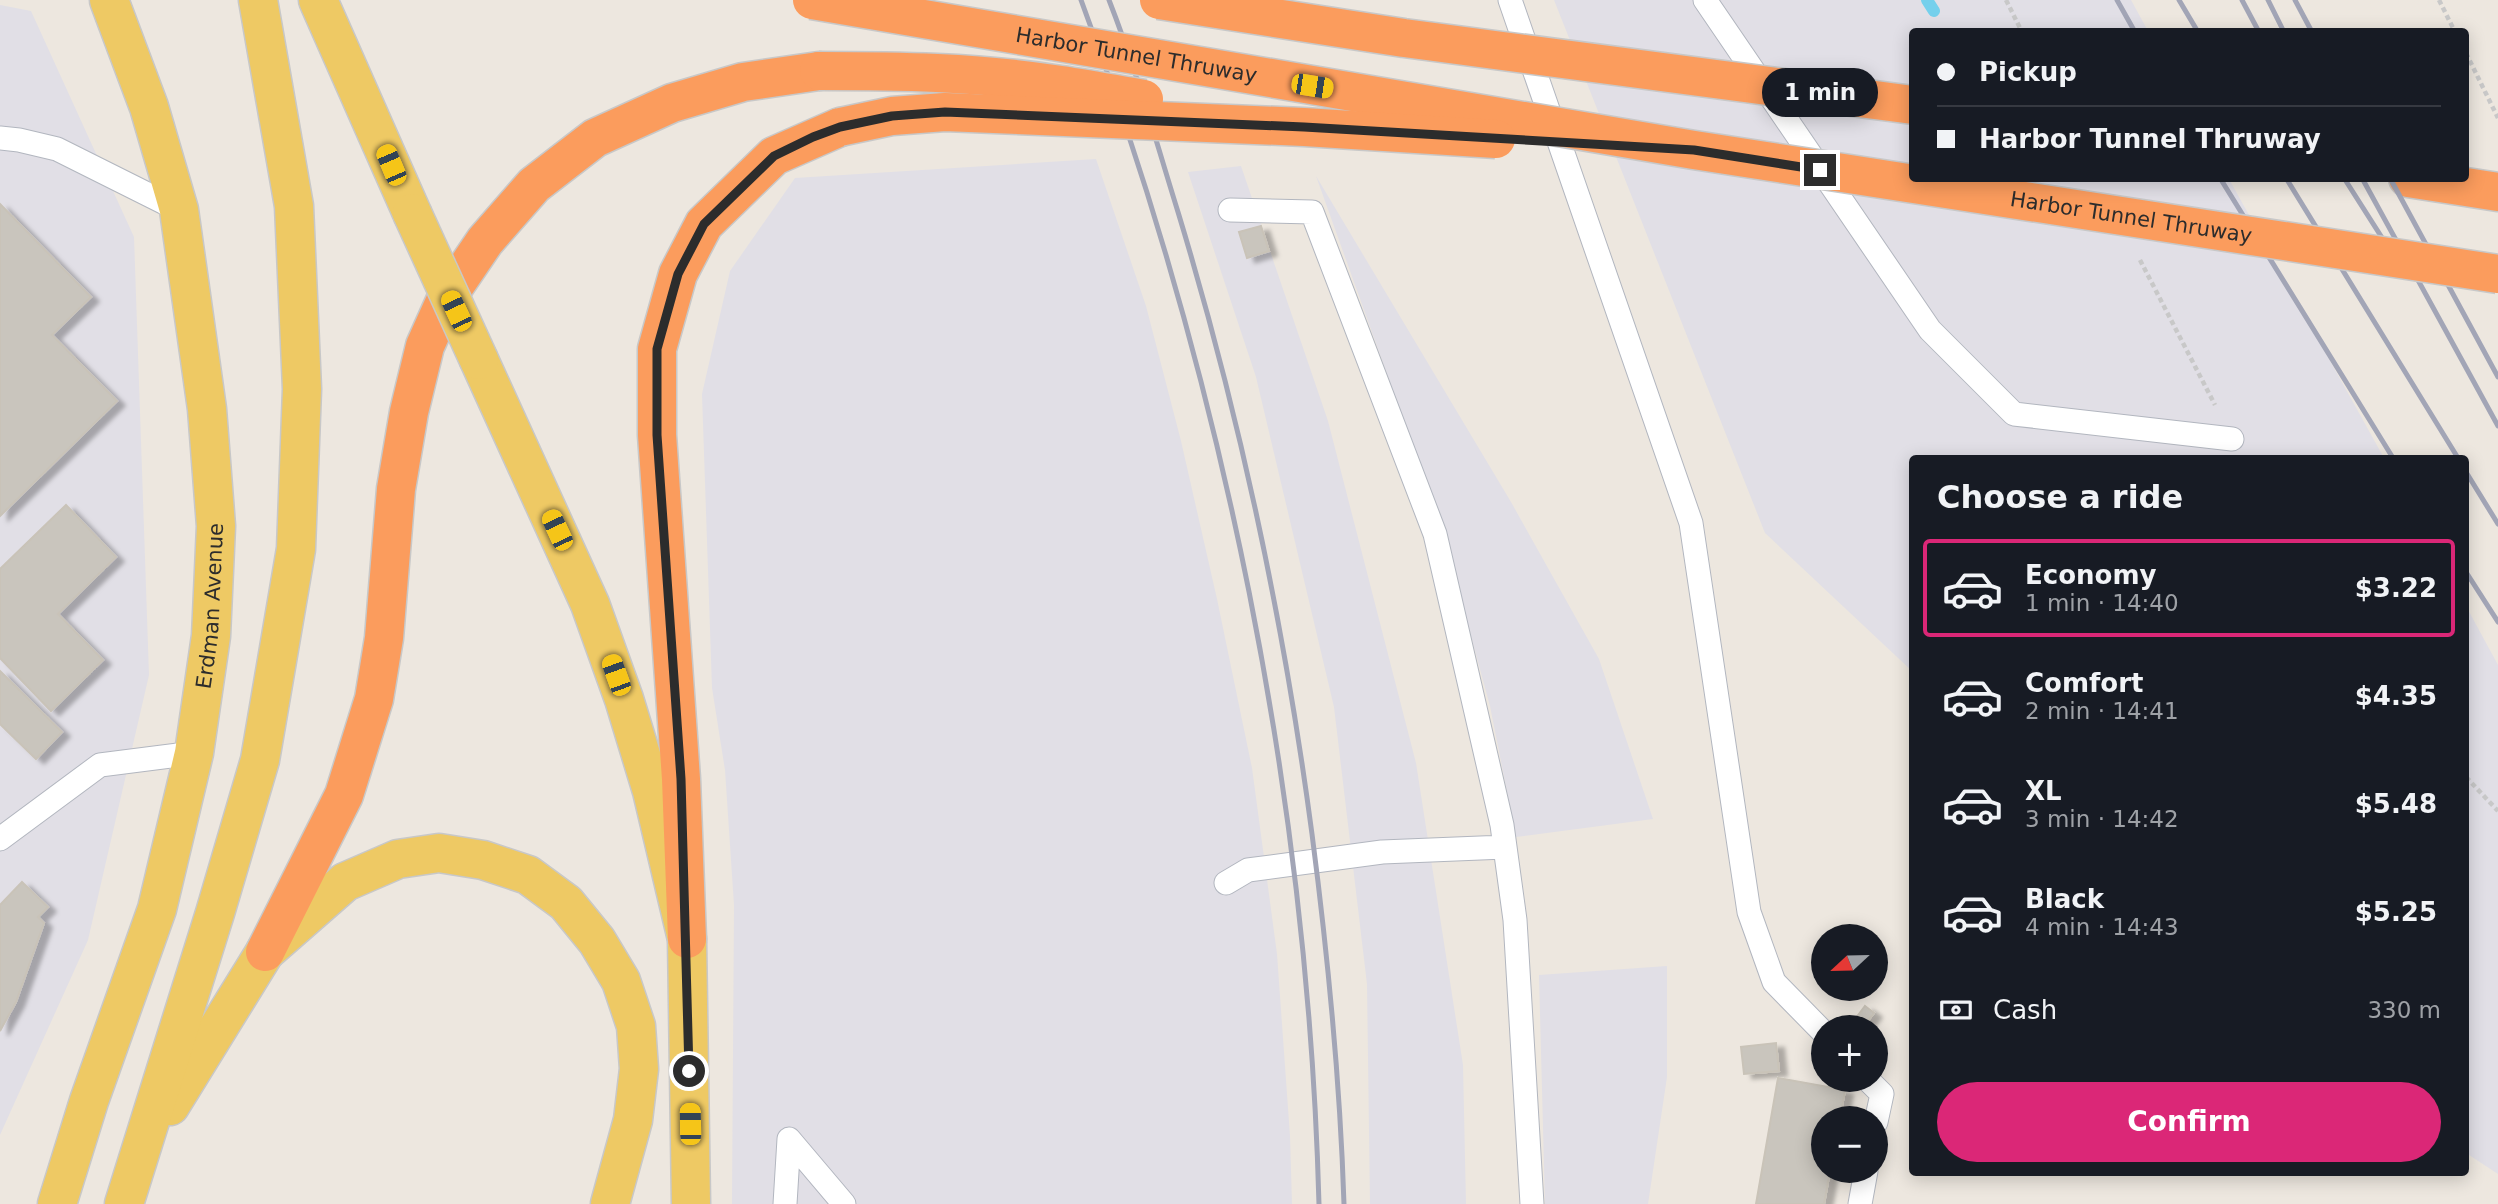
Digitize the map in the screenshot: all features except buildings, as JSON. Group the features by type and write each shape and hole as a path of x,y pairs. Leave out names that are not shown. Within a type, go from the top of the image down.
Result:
{"highway":[{"name":"Harbor Tunnel Thruway","path":"812,0 1694,150 2498,274"},
{"path":"1159,0 1404,38 1909,104"},
{"path":"265,952 344,795 374,699 385,627 397,489 409,412 425,346 447,297 485,241 534,185 595,138 672,103 743,82 819,71 909,71 1053,83 1304,127"},
{"path":"687,939 681,779 657,435 657,349 678,274 704,224 774,156 840,127 892,116 945,112 1304,127 1694,150"},
{"path":"2434,182 2498,192"}],"main road":[{"name":"Erdman Avenue","path":"57,1204 89,1101 158,909 194,753 211,636 216,526 207,409 179,210 149,107 111,4"},
{"path":"124,1204 260,760 296,549 302,388 295,206 260,9"},
{"path":"323,10 412,214 590,604 624,699 652,792 687,939 691,1204"},
{"path":"139,1156 265,952 345,882 398,859 439,853 483,860 528,876 566,903 597,941 621,981 636,1026 639,1069 633,1120 610,1204"}],"lane":[{"path":"1510,0 1691,523 1749,912 1774,982 1811,1020"},
{"path":"1705,0 1930,331 2014,414 2232,439"},
{"path":"0,138 57,149 179,210"},
{"path":"1230,210 1312,212 1435,534 1502,824 1515,919 1532,1204"},
{"path":"0,839 100,765 194,753"},
{"path":"1226,883 1248,870 1382,852 1505,847"},
{"path":"785,1204 789,1139 844,1204"},
{"path":"1860,1204 1864,1183"}],"path":[{"path":"2006,0 2020,28"},
{"path":"2439,0 2453,28"},
{"path":"2469,59 2498,118"},
{"path":"2136,253 2232,439"},
{"path":"2469,780 2498,811"}],"shaded area":[{"path":"1554,0 2131,0 2146,28 1909,28 1909,182 2231,182 2382,455 1909,455 1909,668 1765,533"},
{"path":"0,5 31,11 134,237 149,675 88,940 0,1135"},
{"path":"1096,159 1146,306 1181,441 1252,768 1277,954 1292,1204 732,1204 734,905 725,770 712,688 702,394 730,271 795,178"},
{"path":"1241,166 1328,421 1416,763 1463,1065 1466,1204 1370,1204 1367,984 1334,707 1256,377 1188,172"},
{"path":"1316,176 1511,502 1599,659 1653,819 1516,837 1490,706 1440,522"},
{"path":"2469,612 2498,665 2498,1174 2469,1155"},
{"path":"1667,966 1667,1077 1648,1204 1545,1204 1539,975"}],"waterway":[{"path":"1927,0 1934,11"}],"railway":[{"path":"1081,0 1132,144 1177,292 1216,441 1249,592 1276,745 1297,898 1311,1051 1319,1204"},
{"path":"1109,0 1145,105 1200,289 1240,443 1274,598 1301,755 1323,926 1336,1065 1344,1204"},
{"path":"2117,0 2133,28"},
{"path":"2179,0 2196,28"},
{"path":"2242,0 2257,28"},
{"path":"2268,0 2282,28"},
{"path":"2295,0 2310,28"},
{"path":"2222,182 2391,455"},
{"path":"2288,182 2456,455"},
{"path":"2347,182 2400,266"},
{"path":"2364,182 2498,426"},
{"path":"2392,182 2498,377"},
{"path":"2469,477 2498,524"},
{"path":"2469,577 2498,622"}],"route":[{"path":"689,1071 681,779 657,435 657,349 678,274 704,224 774,156 840,127 892,116 945,112 1304,127 1694,150 1820,170"}]}
